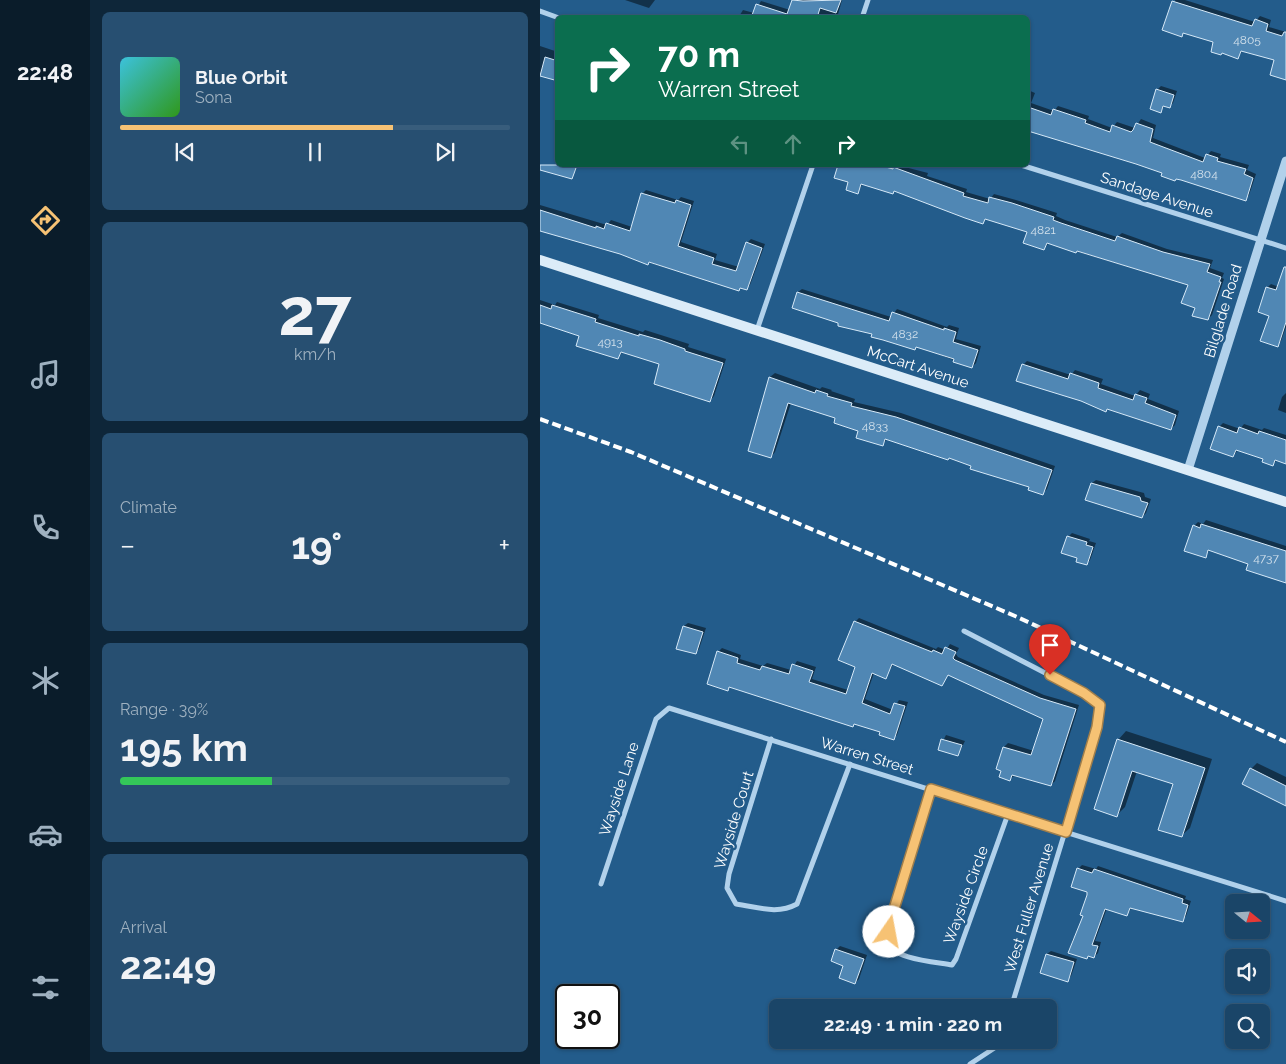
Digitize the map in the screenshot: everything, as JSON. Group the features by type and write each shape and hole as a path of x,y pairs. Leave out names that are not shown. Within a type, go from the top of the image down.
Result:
{"main road":[{"name":"McCart Avenue","path":"540,260 1286,502"}],"street":[{"path":"863,15 868,0"},
{"path":"540,11 555,16"},
{"name":"Bilglade Road","path":"1188,470 1286,161"},
{"path":"757,331 813,167"},
{"name":"Sandage Avenue","path":"1027,167 1286,248"},
{"name":"West Fuller Avenue","path":"964,631 1084,693 1100,705 1097,727 1014,999"},
{"name":"Warren Street","path":"669,708 1286,901"},
{"name":"Wayside Lane","path":"601,884 656,720 669,708"},
{"name":"Wayside Court","path":"771,739 729,874 728,888 736,904 770,911 787,909 798,904 850,764"},
{"name":"Wayside Circle","path":"931,789 890,922 888,942 892,949 909,958 952,965 956,959 1008,814"},
{"path":"970,1064 993,1049"}],"building":[{"path":"792,0 841,0 836,13 820,8 818,15 752,15 756,4 787,14"},
{"path":"1172,1 1252,26 1255,19 1268,24 1266,31 1282,36 1286,32 1286,80 1270,75 1274,60 1241,51 1238,59 1222,53 1221,55 1211,52 1213,42 1183,33 1182,37 1162,30"},
{"path":"545,57 555,60 555,80 540,76"},
{"path":"1156,89 1174,95 1170,108 1163,106 1161,113 1150,109"},
{"path":"1030,108 1051,115 1053,109 1086,120 1085,123 1110,132 1112,125 1131,132 1136,123 1153,129 1150,142 1203,162 1206,154 1218,158 1217,161 1246,169 1244,174 1253,178 1246,201 1181,180 1176,179 1175,181 1161,176 1162,173 1030,132"},
{"path":"540,165 576,168 572,179 540,170"},
{"path":"837,167 886,167 893,169 893,167 964,193 963,196 988,203 989,197 1012,203 1054,217 1053,220 1061,223 1115,241 1117,236 1163,252 1210,264 1207,272 1221,277 1219,282 1221,282 1208,320 1192,316 1195,308 1181,303 1188,285 1047,243 1044,250 1023,243 1027,232 985,219 983,224 894,191 893,194 861,184 858,194 846,190 848,182 834,178"},
{"path":"641,193 675,203 676,200 691,205 678,246 714,258 712,264 736,271 746,242 762,248 747,290 740,288 739,291 649,262 648,265 620,254 540,231 540,210 596,228 596,226 604,229 606,223 630,231"},
{"path":"1284,267 1286,267 1286,322 1278,347 1260,341 1269,316 1258,312 1266,287 1276,290"},
{"path":"797,292 889,321 892,312 944,330 944,328 956,332 953,342 978,350 972,368 953,362 954,359 916,347 915,350 871,337 872,334 838,326 838,323 792,308"},
{"path":"540,305 551,309 552,305 596,319 595,322 639,336 639,334 660,340 685,349 685,351 723,363 710,402 654,384 659,364 621,352 618,359 576,346 579,336 540,323"},
{"path":"1022,364 1068,379 1070,373 1099,383 1098,388 1133,400 1135,394 1147,398 1145,403 1176,415 1171,430 1107,409 1106,412 1081,401 1016,381"},
{"path":"769,377 815,393 816,390 828,394 827,396 852,403 851,406 896,417 1052,470 1043,495 1028,490 1029,487 970,469 971,466 949,458 948,460 885,439 883,446 856,438 858,431 834,423 835,418 788,403 771,458 748,451"},
{"path":"1218,426 1237,433 1239,427 1258,434 1259,431 1286,440 1286,464 1275,460 1273,466 1262,462 1263,459 1236,450 1233,457 1210,449"},
{"path":"1091,483 1140,497 1141,501 1148,503 1142,518 1085,500"},
{"path":"1201,524 1286,551 1286,583 1246,570 1248,564 1208,550 1206,558 1184,551 1193,525 1200,528"},
{"path":"1067,536 1087,542 1086,545 1093,547 1087,565 1076,562 1077,558 1061,553"},
{"path":"854,621 932,652 933,650 942,654 945,647 956,652 953,658 955,660 1040,698 1076,709 1051,786 1012,775 1010,781 999,777 1001,771 996,769 1003,747 1031,755 1043,719 948,675 942,686 892,664 886,679 872,673 862,703 890,714 894,703 905,706 894,740 879,735 880,732 854,724 853,727 729,687 728,691 707,684 717,651 738,658 737,663 760,670 762,666 789,674 792,664 813,671 809,682 846,694 855,667 838,660"},
{"path":"683,626 703,632 696,654 676,649"},
{"path":"941,739 962,745 958,756 938,750"},
{"path":"1117,739 1205,768 1182,837 1158,830 1173,784 1132,771 1117,817 1094,809"},
{"path":"1250,768 1286,786 1286,806 1242,784"},
{"path":"1077,868 1092,873 1094,869 1183,899 1182,903 1188,905 1183,922 1130,908 1127,916 1105,909 1092,945 1098,946 1094,958 1088,956 1087,959 1068,953 1083,916 1080,915 1087,895 1087,892 1071,887"},
{"path":"835,949 864,959 855,984 839,978 843,966 831,961"},
{"path":"1046,954 1074,962 1068,982 1040,973"}],"railway":[{"path":"540,419 631,452 1015,616 1286,742"}],"route":[{"path":"889,932 890,922 931,789 1066,832 1097,727 1100,705 1084,693 1050,675"}]}
